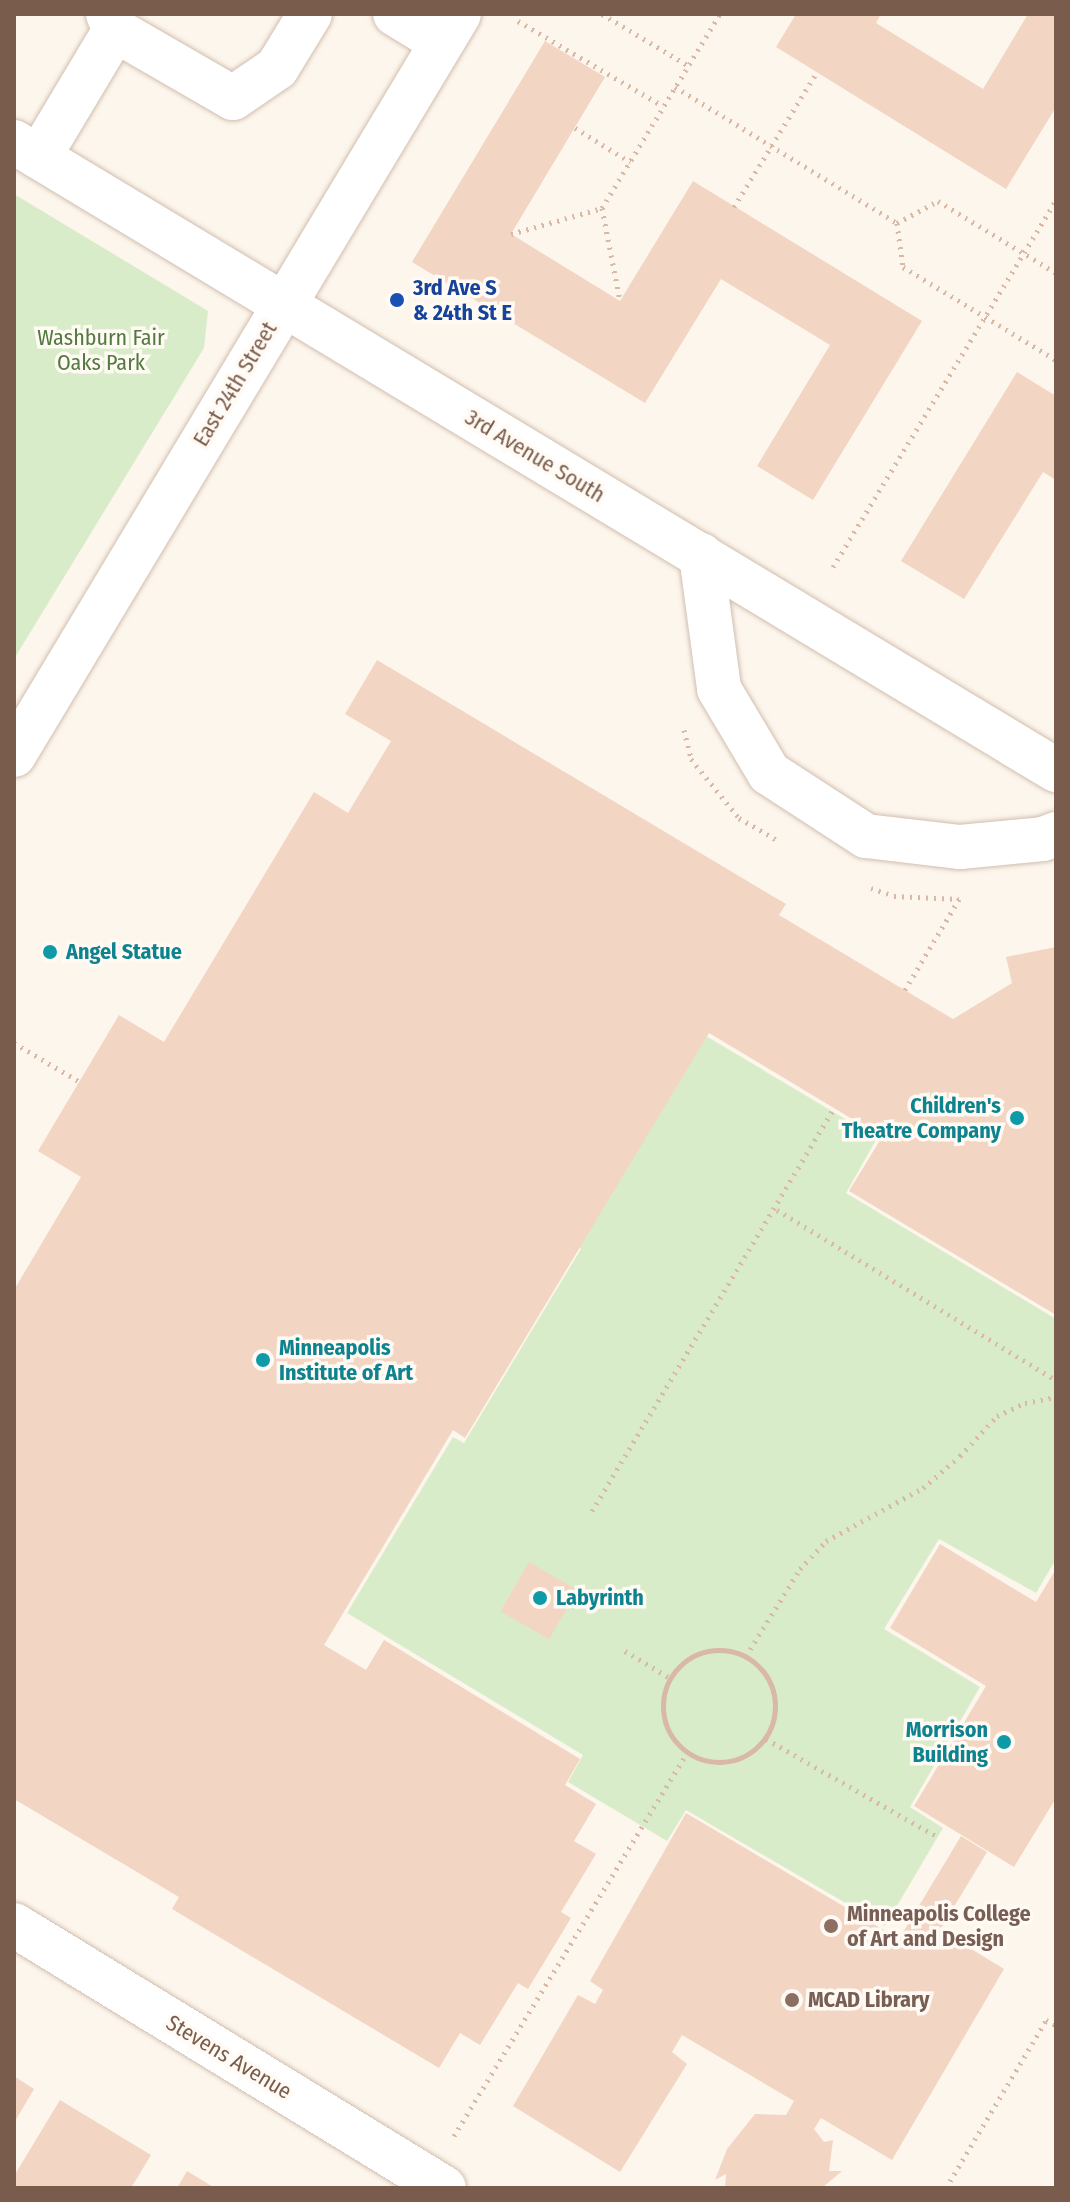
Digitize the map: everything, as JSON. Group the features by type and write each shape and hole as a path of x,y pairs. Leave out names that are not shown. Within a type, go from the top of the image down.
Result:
{"street":[{"path":"26,149 112,22 233,98 277,68 310,14"},
{"path":"395,14 450,28"},
{"name":"East 24th Street","path":"14,755 450,28"},
{"name":"3rd Avenue South","path":"26,149 1056,770"},
{"path":"701,555 719,689 769,773 866,836 960,847 1043,839 1056,834"},
{"name":"Stevens Avenue","path":"14,1925 444,2188"}],"path":[{"path":"602,14 689,66"},
{"path":"620,301 602,208 720,14"},
{"path":"518,21 663,106"},
{"path":"734,207 817,72"},
{"path":"675,87 897,223"},
{"path":"575,128 630,162"},
{"path":"833,567 1056,200"},
{"path":"897,223 938,201 1056,273"},
{"path":"511,234 602,208"},
{"path":"897,223 903,267 1056,360"},
{"path":"905,990 959,899"},
{"path":"14,1043 80,1082"},
{"path":"592,1511 777,1209 834,1108"},
{"path":"777,1209 1056,1380"},
{"path":"746,1656 800,1569 826,1541 923,1488 960,1456 997,1416 1025,1403 1056,1397"},
{"path":"707,1650 725,1650 746,1656 759,1666 770,1682 775,1701 774,1720 766,1739 745,1755 720,1763 687,1753 673,1740 664,1723 661,1705 670,1678 689,1657 707,1650"},
{"path":"625,1651 670,1678"},
{"path":"766,1739 936,1836"},
{"path":"454,2136 687,1753"},
{"path":"946,2188 1046,2020 1056,2025"}],"green space":[{"name":"Washburn Fair Oaks Park","path":"14,194 208,311 204,348 14,659"},
{"path":"701,1033 877,1138 846,1193 1056,1319 1056,1559 1036,1593 939,1539 884,1629 980,1687 910,1807 943,1828 885,1926 686,1810 667,1841 568,1782 583,1755 347,1613 453,1437 464,1443 581,1249 570,1241"}],"building":[{"path":"796,14 881,14 876,23 983,89 1028,14 1056,14 1056,107 1006,189 776,47"},
{"path":"545,41 605,77 511,234 620,301 693,181 922,321 813,500 757,466 830,345 721,279 645,403 412,262"},
{"path":"1017,372 1056,396 1056,480 1043,472 964,599 901,561"},
{"name":"Minneapolis Institute of Art","path":"377,660 786,904 779,915 953,1019 1012,983 1006,957 1056,947 1056,1315 849,1191 882,1137 709,1033 465,1438 453,1430 324,1645 366,1670 384,1640 580,1759 565,1785 596,1804 574,1841 596,1854 561,1912 571,1918 528,1989 518,1983 480,2045 460,2033 439,2068 172,1909 179,1897 14,1799 14,1290 81,1177 38,1151 119,1015 164,1042 314,792 348,813 391,741 345,714"},
{"name":"Morrison Building","path":"940,1544 1036,1602 1056,1569 1056,1798 1014,1867 914,1806 986,1686 890,1628"},
{"path":"529,1562 577,1590 549,1639 501,1611"},
{"name":"MCAD Library","path":"686,1813 899,1939 961,1836 987,1852 940,1930 1004,1969 892,2160 821,2118 814,2129 824,2142 833,2140 829,2171 842,2171 822,2188 725,2188 726,2174 715,2180 727,2149 755,2114 786,2115 794,2101 682,2035 672,2052 687,2064 620,2172 513,2106 578,1995 595,2004 603,1990 590,1981"},
{"path":"14,2076 34,2089 14,2123"},
{"path":"60,2100 151,2155 131,2188 14,2188 14,2176"},
{"path":"187,2171 215,2188 177,2188"}],"place":[{"name":"3rd Ave S & 24th St E","path":"397,300"},
{"name":"Angel Statue","path":"50,952"},
{"name":"Children's Theatre Company","path":"1017,1118"},
{"name":"Minneapolis Institute of Art","path":"263,1360"},
{"name":"Labyrinth","path":"540,1598"},
{"name":"Morrison Building","path":"1004,1742"},
{"name":"Minneapolis College of Art and Design","path":"831,1926"},
{"name":"MCAD Library","path":"792,2000"}]}
